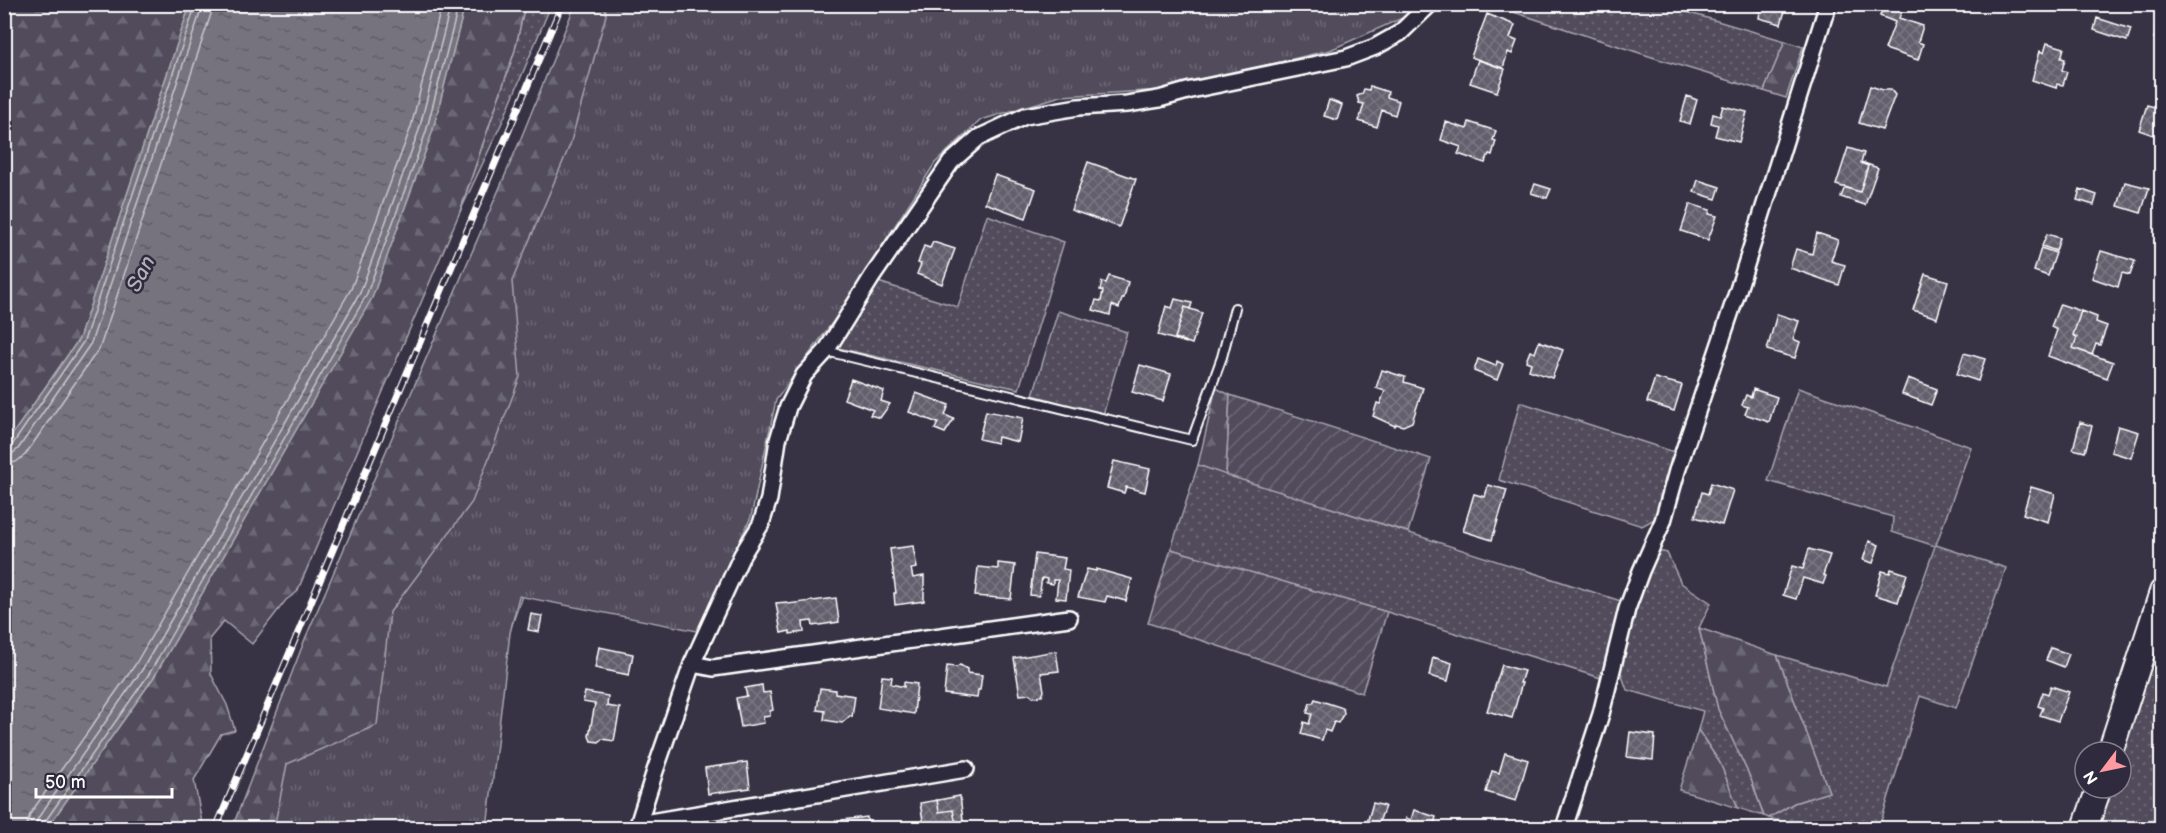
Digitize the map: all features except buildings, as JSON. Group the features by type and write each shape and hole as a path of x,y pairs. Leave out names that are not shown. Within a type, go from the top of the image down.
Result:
{"main road":[{"path":"2114,740 2162,592"},
{"path":"2085,828 2094,800"}],"street":[{"path":"966,769 638,826 692,664 741,555 761,524 769,499 778,440 788,407 804,375 826,351 872,277 937,181 951,162 978,138 1025,116 1078,107 1127,104 1159,99 1191,90 1346,58 1375,47 1400,33 1430,4"},
{"path":"1564,828 1601,714 1627,609 1663,521 1677,471 1738,290 1828,4"},
{"path":"692,664 713,668 1069,618"}],"lane":[{"path":"826,351 1192,440 1222,357 1234,308"}],"green space":[{"path":"5,5 190,5 79,339 5,445"},
{"path":"465,5 525,5 515,50 459,214 297,592 286,600 252,644 224,621 210,638 211,674 227,705 235,730 221,734 194,780 203,828 47,828 154,677 372,298 432,133"},
{"path":"525,5 551,5 504,118 459,214 515,50"},
{"path":"575,5 1319,5 961,121 768,407 755,500 684,628 523,593 497,668 449,828 232,828 305,639 519,143"},
{"path":"605,5 1417,5 1407,16 1330,50 1162,90 1061,96 981,120 935,163 840,312 776,400 751,517 697,631 519,596 510,633 487,828 274,828 287,764 377,725 390,612 472,502 520,377 512,281 570,145 606,15"},
{"path":"1492,5 1663,5 1785,41 1764,91"},
{"path":"1785,41 1803,47 1786,98 1764,91"},
{"path":"987,215 1064,242 1019,389 838,348 841,338 878,282 958,307"},
{"path":"1058,311 1127,332 1103,415 1033,395"},
{"path":"1216,388 1230,395 1226,475 1198,465"},
{"path":"1798,388 1971,447 1936,545 2006,568 1956,708 1920,696 1879,828 1804,828 1769,818 1794,803 1829,792 1777,655 1886,687 1935,546 1892,532 1893,517 1768,481"},
{"path":"1230,395 1431,459 1408,532 1226,475"},
{"path":"1520,402 1677,453 1658,517 1642,526 1499,480"},
{"path":"1198,465 1624,602 1604,679 1171,549"},
{"path":"1171,549 1387,612 1362,693 1148,623"},
{"path":"1659,551 1667,553 1681,583 1711,603 1699,628 1718,709 1751,779 1764,816 1738,808 1720,763 1698,730 1703,711 1627,690 1620,670 1632,613"},
{"path":"1699,628 1777,655 1829,792 1794,803 1769,818 1764,816 1751,779 1718,709"},
{"path":"2161,636 2161,828 2098,828 2108,800 2133,800 2133,740 2127,740"},
{"path":"1698,730 1720,763 1738,808 1679,790"}],"water":[{"name":"San","path":"190,5 465,5 432,133 372,298 154,677 47,828 5,828 5,445 79,339"}],"railway":[{"path":"216,828 562,4"}]}
